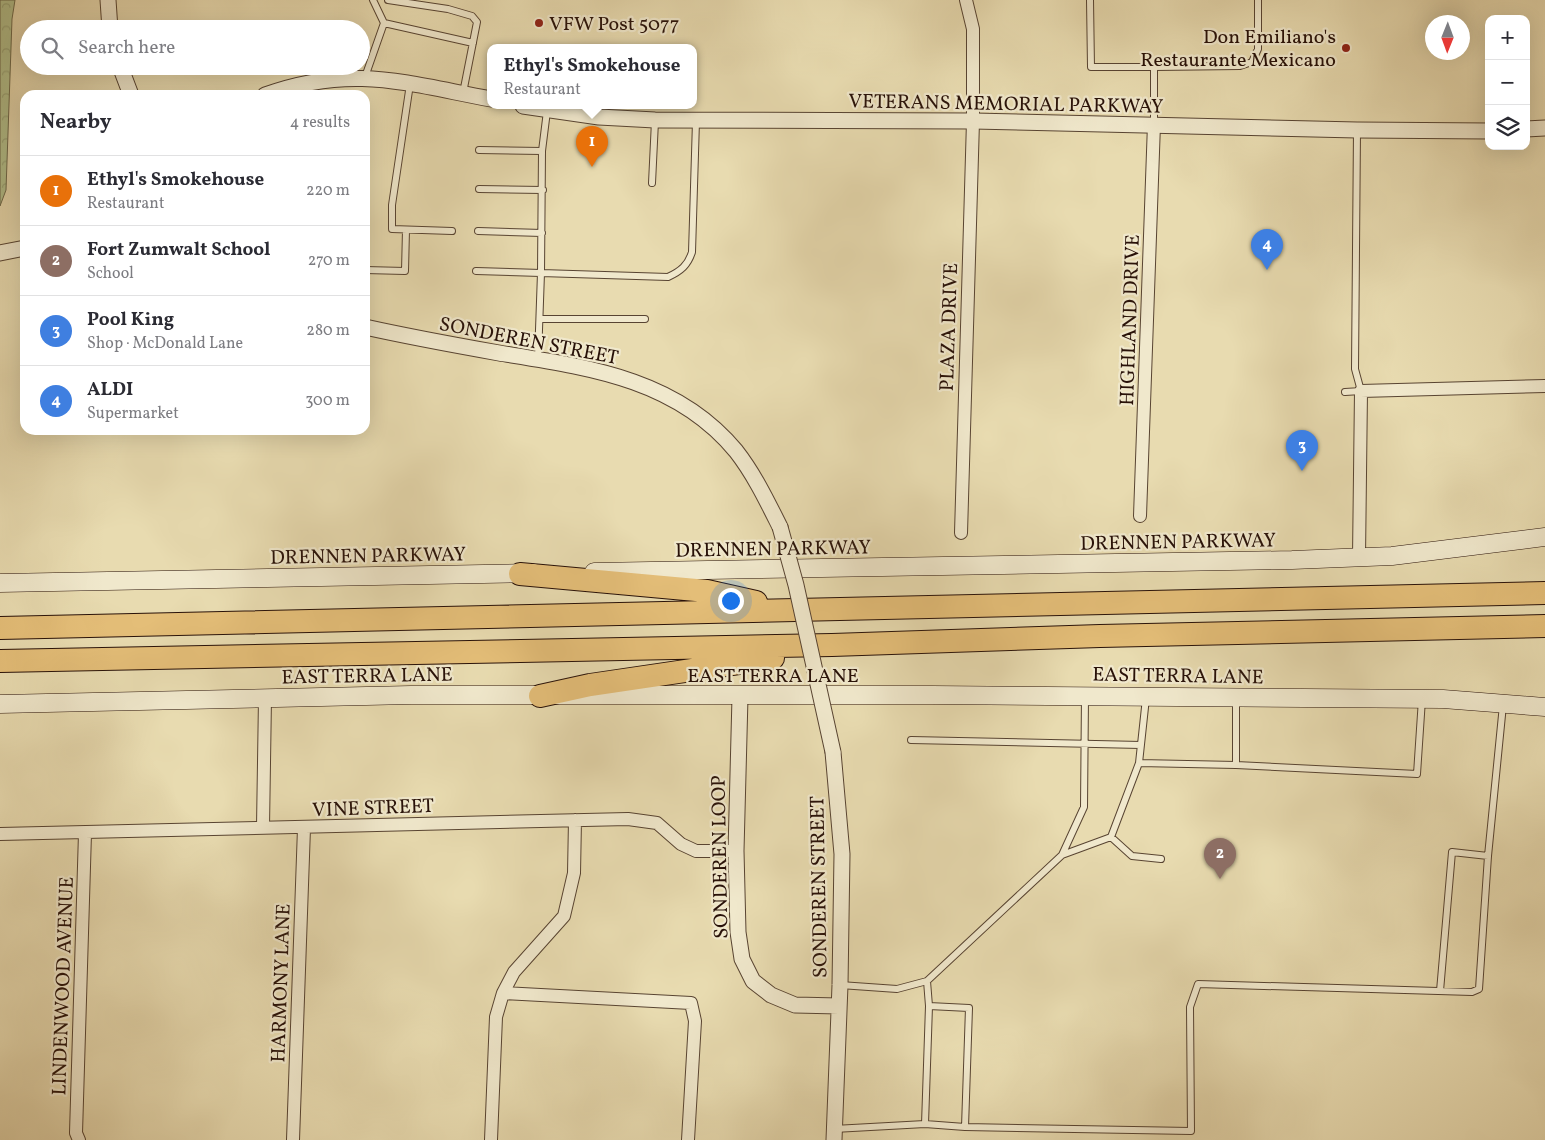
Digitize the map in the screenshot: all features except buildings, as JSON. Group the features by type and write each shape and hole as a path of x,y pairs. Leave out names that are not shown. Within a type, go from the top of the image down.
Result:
{"highway":[{"path":"520,574 707,591 792,609"},
{"path":"0,628 1545,593"},
{"path":"0,661 832,645 1091,636 1545,626"},
{"path":"540,696 590,685 775,658 832,645"}],"main road":[{"name":"DRENNEN PARKWAY","path":"0,583 1283,560 1392,556 1545,537"},
{"name":"EAST TERRA LANE","path":"0,704 411,695 740,697 1146,696 1422,699 1545,707"}],"street":[{"path":"108,0 109,20"},
{"name":"PLAZA DRIVE","path":"961,533 973,121 973,29 966,0"},
{"path":"123,75 129,90"},
{"path":"280,90 325,79 365,77 410,83 487,99"},
{"name":"VETERANS MEMORIAL PARKWAY","path":"537,109 655,120 973,121 1357,130 1485,131"},
{"name":"HIGHLAND DRIVE","path":"1140,516 1154,124"},
{"path":"1530,129 1545,128"},
{"path":"0,253 20,249"},
{"name":"SONDEREN STREET","path":"370,328 421,340 578,365 628,379 673,398 705,422 735,451 758,485 780,527 796,585 832,752 842,854 840,1006 834,1134"},
{"path":"1359,557 1361,391 1545,386"},
{"name":"SONDEREN LOOP","path":"740,697 736,851 738,932 742,959 753,981 771,995 795,1005 840,1006"},
{"path":"263,827 265,698"},
{"name":"VINE STREET","path":"0,834 628,819 658,823 681,844 696,851 736,851"},
{"path":"492,1140 496,1017 503,992 514,972 564,916 574,873 575,820"},
{"name":"HARMONY LANE","path":"293,1140 304,828"},
{"name":"LINDENWOOD AVENUE","path":"79,1140 76,1132 85,833"},
{"path":"503,992 691,1003 695,1020 688,1140"}],"lane":[{"path":"370,63 384,23 373,0"},
{"path":"388,0 448,9 472,16 477,22 463,94"},
{"path":"1090,0 1091,66 1154,67 1240,66 1252,62 1258,48 1258,0"},
{"path":"384,23 473,43"},
{"path":"1154,67 1154,124"},
{"path":"410,83 392,205 392,229 452,231"},
{"path":"538,359 543,190 542,151 547,111"},
{"path":"652,183 655,120"},
{"path":"476,271 668,277 679,272 689,262 692,252 696,120"},
{"path":"1345,392 1361,391 1355,369 1357,130"},
{"path":"479,150 542,151"},
{"path":"479,189 543,190"},
{"path":"370,270 405,271 406,230"},
{"path":"478,231 542,233"},
{"path":"540,319 645,319"},
{"path":"840,985 897,989 927,981 1062,855 1084,807 1085,696"},
{"path":"1062,855 1111,837 1139,763 1146,696"},
{"path":"1236,697 1236,765"},
{"path":"1139,763 1236,765 1417,774 1422,699"},
{"path":"834,1134 925,1124 965,1127 1191,1131 1190,1007 1198,984 1472,992 1479,989 1486,874 1503,704"},
{"path":"911,740 1084,742 1140,745"},
{"path":"1111,837 1132,856 1161,859"},
{"path":"1440,991 1452,852 1488,856"},
{"path":"925,1124 930,1006 927,981"},
{"path":"930,1006 969,1008 965,1127"}],"green space":[{"path":"0,0 15,0 12,19 6,190 0,206"}],"place":[{"name":"VFW Post 5077","path":"539,23"},
{"name":"Don Emiliano's Restaurante Mexicano","path":"1346,48"},
{"name":"Ethyl's Smokehouse","path":"592,167"},
{"name":"ALDI","path":"1267,270"},
{"name":"Pool King","path":"1302,471"},
{"name":"Fort Zumwalt School","path":"1220,879"}]}
